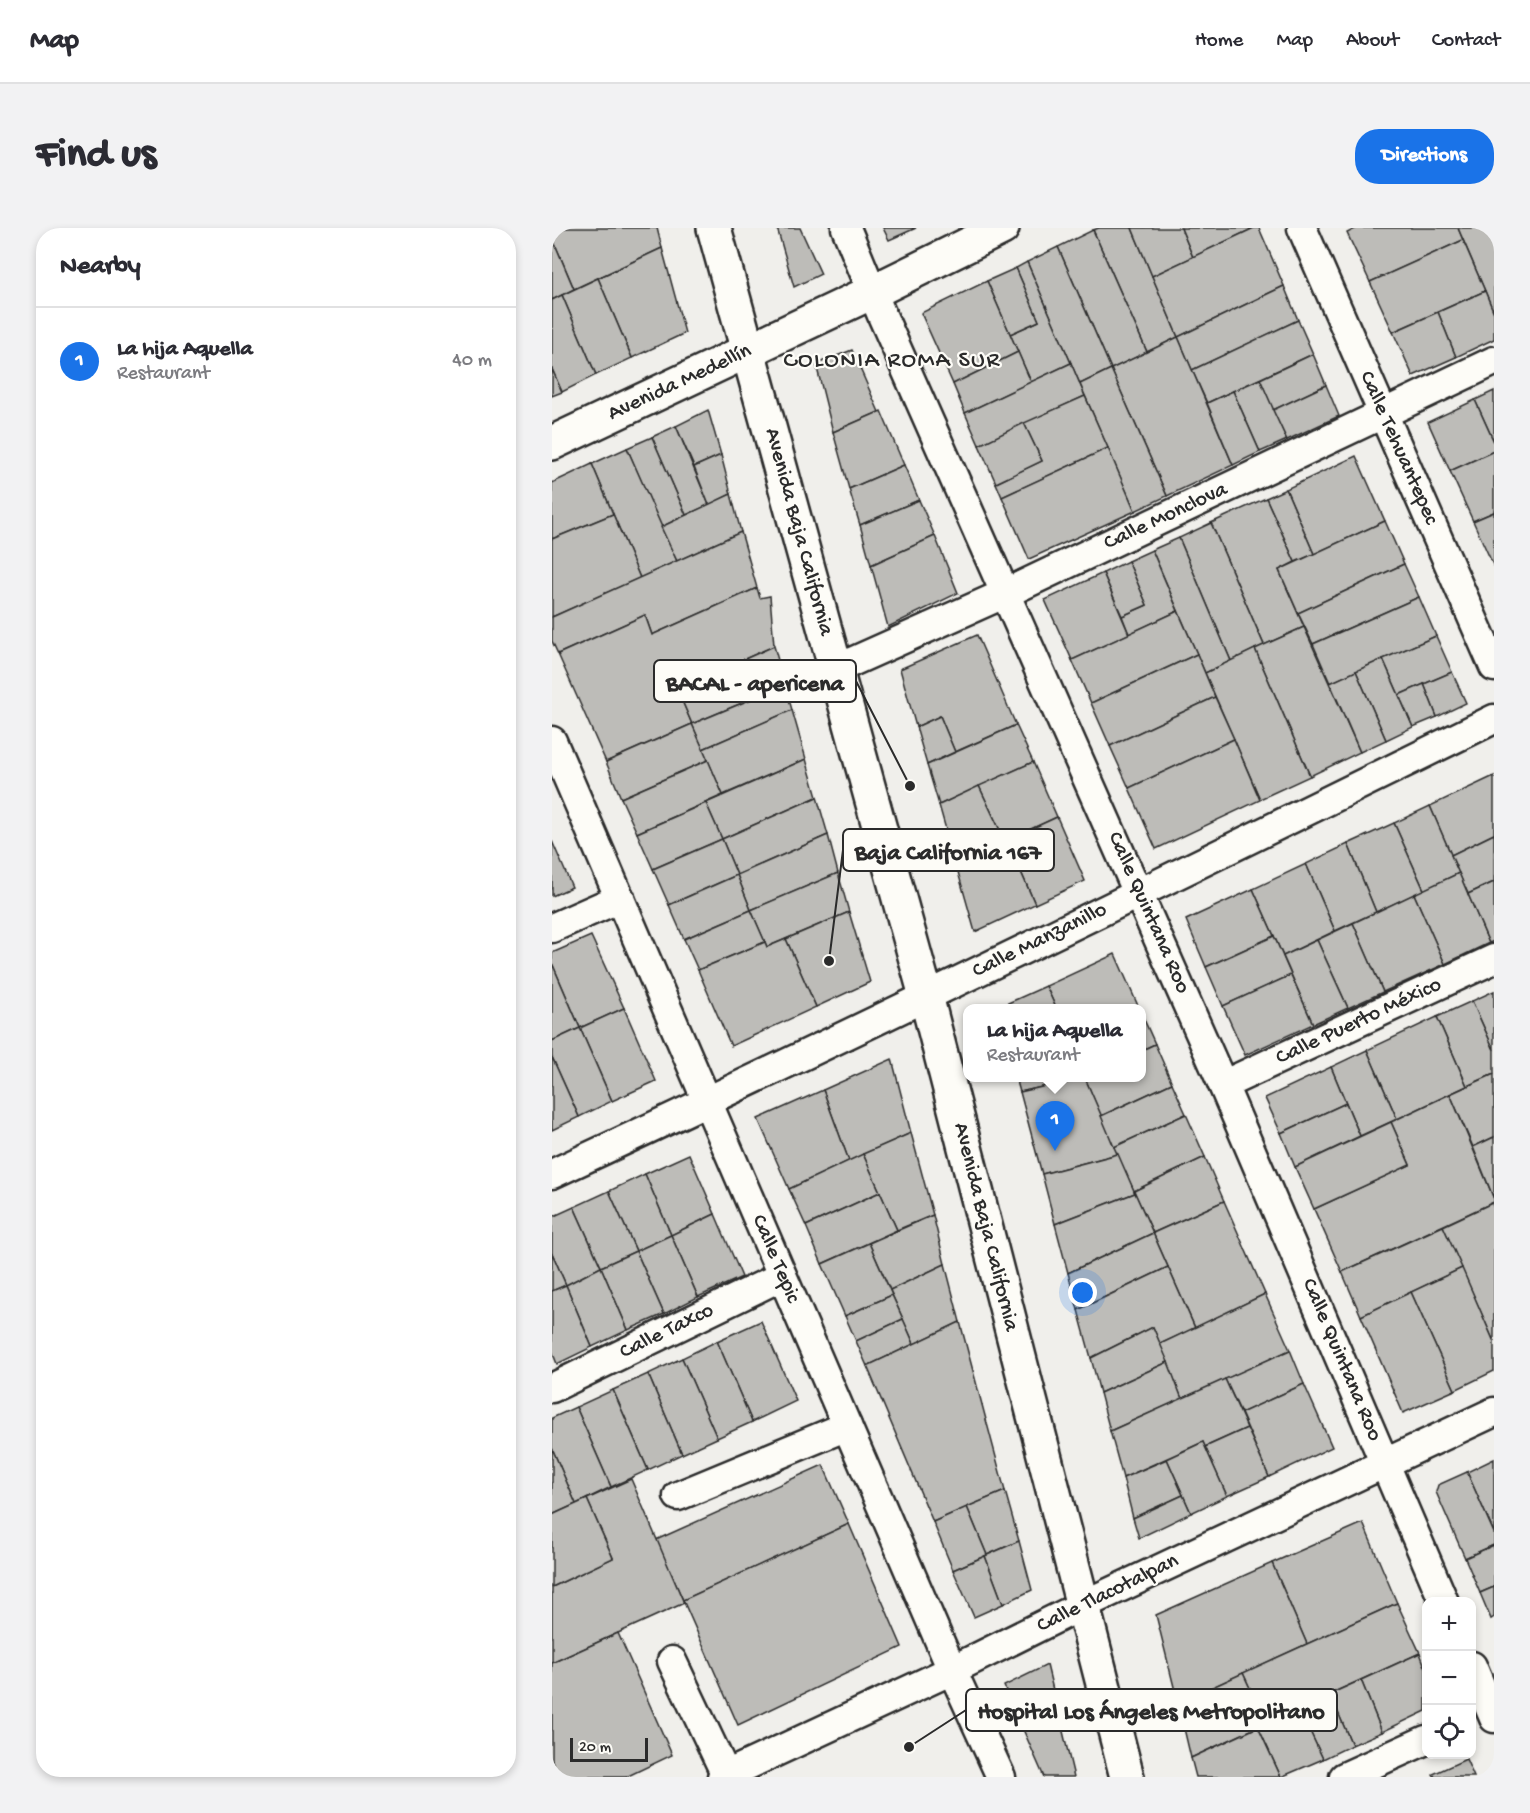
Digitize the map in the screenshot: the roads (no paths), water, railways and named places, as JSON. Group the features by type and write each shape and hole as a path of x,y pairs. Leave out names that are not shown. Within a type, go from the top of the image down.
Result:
{"main road":[{"name":"Avenida Baja California","path":"714,228 926,996 1127,1777"},
{"name":"Avenida Medellín","path":"552,443 1002,228"}],"street":[{"name":"Calle Quintana Roo","path":"846,228 872,292 1223,1085 1442,1597"},
{"name":"Calle Tehuantepec","path":"1302,228 1494,667"},
{"name":"Calle Monclova","path":"836,669 1006,593 1494,361"},
{"name":"Calle Manzanillo","path":"552,1174 707,1102 1494,719"},
{"name":"Calle Tepic","path":"552,741 951,1670 1000,1777"},
{"path":"552,928 620,898"},
{"name":"Calle Puerto México","path":"1223,1085 1494,959"},
{"name":"Calle Taxco","path":"552,1388 782,1276"},
{"name":"Calle Tlacotalpan","path":"724,1776 1494,1412"},
{"path":"678,1496 847,1426"},
{"path":"672,1661 724,1776"},
{"path":"1476,1678 1488,1715"},
{"path":"1344,1777 1422,1742"}],"place":[{"name":"BACAL - apericena","path":"910,786"},
{"name":"Baja California 167","path":"829,961"},
{"name":"La hija Aquella","path":"1055,1151"},
{"name":"Hospital Los Ángeles Metropolitano","path":"909,1747"}],"district":[{"name":"COLONIA ROMA SUR","path":"892,361"}]}
